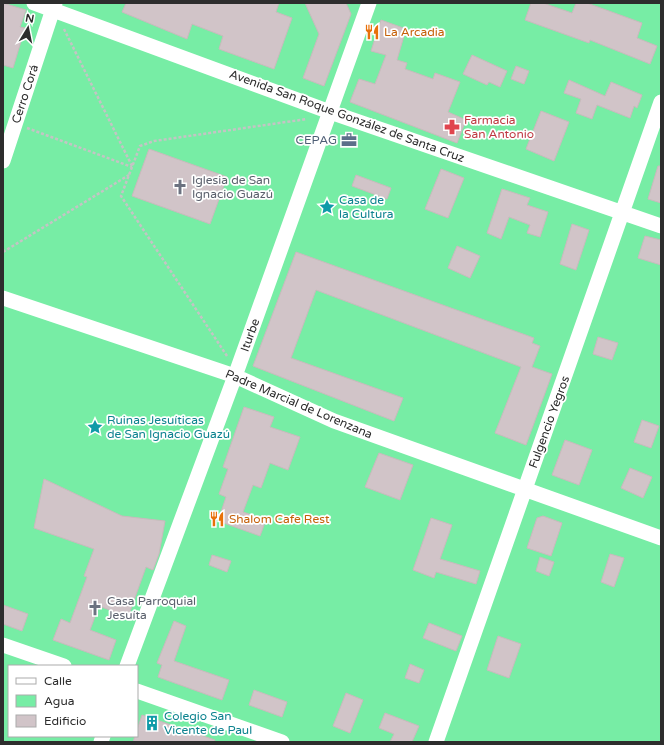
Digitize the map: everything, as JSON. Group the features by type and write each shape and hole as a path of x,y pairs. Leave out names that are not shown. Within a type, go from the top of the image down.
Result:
{"street":[{"name":"Avenida San Roque González de Santa Cruz","path":"34,3 54,6 330,112 661,226"},
{"name":"Iturbe","path":"127,665 235,376 369,3"},
{"name":"Cerro Corá","path":"3,161 54,6"},
{"name":"Fulgencio Yegros","path":"436,742 661,102"},
{"name":"Padre Marcial de Lorenzana","path":"3,298 235,376 334,421 525,488 661,538"},
{"path":"3,645 61,665"},
{"path":"138,691 282,742"}],"path":[{"path":"63,28 132,167"},
{"path":"227,356 121,196 140,146 154,141 313,118"},
{"path":"15,125 132,167"},
{"path":"3,252 129,175"}],"water":[{"path":"3,3 661,3 661,742 3,742"}],"building":[{"path":"3,3 26,10 20,27 25,28 13,68 3,65"},
{"path":"126,3 279,3 276,12 292,18 274,69 219,49 223,36 192,24 187,39 122,12"},
{"path":"305,3 346,3 351,14 324,86 303,78 319,34"},
{"path":"531,3 543,3 572,13 576,3 587,3 642,23 637,38 657,46 650,64 590,40 589,43 525,20"},
{"path":"381,20 406,29 397,60 407,63 405,69 433,79 435,73 460,82 448,112 466,120 457,143 350,102 359,79 375,84 386,55 371,51"},
{"path":"472,55 507,71 500,87 489,82 487,85 463,74"},
{"path":"516,66 529,71 524,84 511,79"},
{"path":"569,80 605,96 611,82 642,95 637,108 634,106 630,118 597,105 592,119 576,113 581,99 564,93"},
{"path":"541,111 569,122 554,161 526,149"},
{"name":"Iglesia de San Ignacio Guazú","path":"149,149 227,177 210,224 132,196"},
{"path":"658,166 661,166 661,203 648,199"},
{"path":"441,169 464,178 448,218 425,209"},
{"path":"356,175 391,188 387,199 352,186"},
{"path":"502,189 530,198 527,205 548,212 540,237 527,233 530,225 509,217 501,239 487,233"},
{"path":"572,224 589,230 576,270 560,264"},
{"path":"645,236 661,240 661,265 638,258"},
{"path":"457,246 480,256 470,278 448,268"},
{"path":"296,252 534,338 532,343 540,346 532,367 552,374 526,445 495,433 521,367 316,290 291,358 403,398 394,421 253,366"},
{"path":"598,337 618,343 612,360 593,354"},
{"path":"244,407 274,417 270,427 300,437 288,470 270,463 261,488 253,485 243,512 266,520 260,536 218,521 226,497 219,494 228,469 223,467"},
{"path":"642,420 659,426 651,448 634,442"},
{"path":"565,440 592,450 579,485 552,475"},
{"path":"379,453 413,465 400,500 365,487"},
{"path":"630,468 652,477 643,498 621,488"},
{"path":"44,479 122,516 165,521 159,554 153,570 146,567 128,617 99,606 90,630 116,640 109,660 53,640 61,619 70,623 87,577 84,576 94,549 34,528"},
{"path":"543,516 562,523 551,556 527,548 537,518"},
{"path":"431,518 452,525 440,559 480,571 476,584 436,572 434,578 413,570"},
{"path":"610,554 624,558 614,587 601,582"},
{"path":"212,555 231,561 227,572 209,565"},
{"path":"540,557 554,562 549,576 536,571"},
{"path":"3,605 28,614 22,631 3,624"},
{"path":"174,621 186,626 174,661 229,680 222,700 158,677 162,665 157,663"},
{"path":"429,623 462,636 456,651 423,638"},
{"path":"498,636 521,644 509,678 487,670"},
{"path":"410,664 424,670 419,683 405,678"},
{"path":"254,690 287,702 282,717 249,705"},
{"path":"346,693 363,700 350,733 333,726"},
{"path":"385,713 419,726 412,742 390,742 394,734 379,728"},
{"name":"Colegio San Vicente de Paul","path":"142,715 215,740 214,742 133,742 135,737 138,737 138,727"}],"place":[{"name":"La Arcadia","path":"372,32"},
{"name":"Farmacia San Antonio","path":"452,127"},
{"name":"CEPAG","path":"349,140"},
{"name":"Iglesia de San Ignacio Guazú","path":"180,187"},
{"name":"Casa de la Cultura","path":"327,207"},
{"name":"Ruinas Jesuíticas de San Ignacio Guazú","path":"95,427"},
{"name":"Shalom Cafe Rest","path":"217,519"},
{"name":"Casa Parroquial Jesuíta","path":"95,608"},
{"name":"Colegio San Vicente de Paul","path":"152,723"}]}
